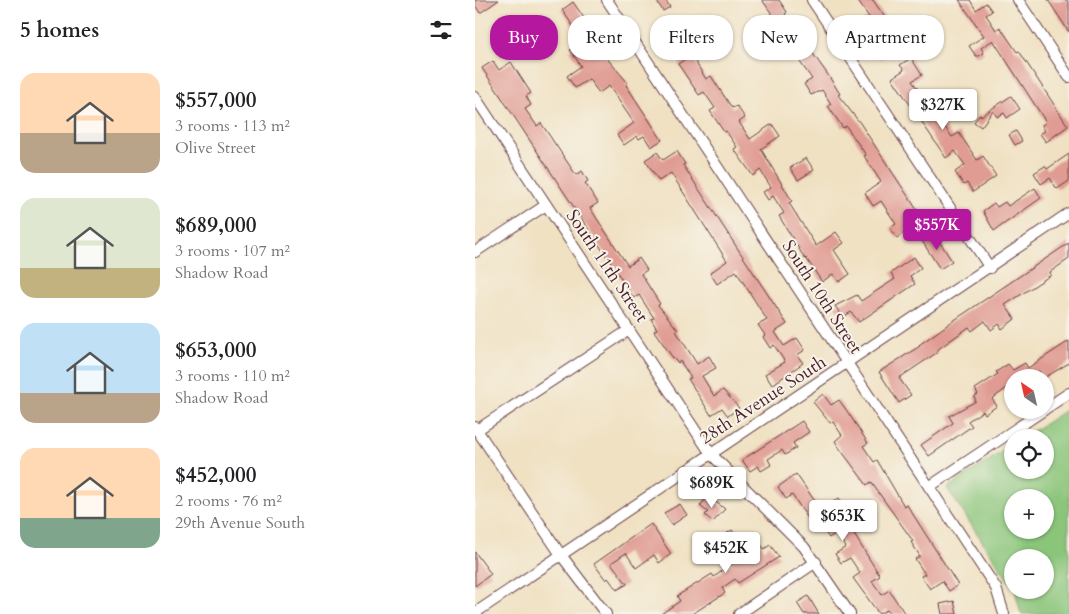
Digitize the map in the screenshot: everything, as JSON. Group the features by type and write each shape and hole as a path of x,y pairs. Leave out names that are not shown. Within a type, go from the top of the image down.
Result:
{"street":[{"name":"South 10th Street","path":"607,0 996,588 1004,614"},
{"path":"813,0 990,268"},
{"path":"1018,0 1069,77"},
{"name":"South 11th Street","path":"475,97 711,454 817,562 850,614"},
{"path":"475,252 546,205"},
{"name":"28th Avenue South","path":"475,613 1069,213"},
{"path":"606,614 561,555 476,429 629,330"},
{"path":"1054,403 1069,393"},
{"path":"929,487 1031,419"},
{"path":"739,614 817,562"}],"green space":[{"path":"1069,408 1069,614 1021,614 1017,599 1054,599 1054,549 1004,549 1004,574 947,488 1004,450 1004,479 1054,479 1054,429 1036,429"}],"building":[{"path":"475,0 499,0 480,13 475,5"},
{"path":"656,0 665,0 670,7 663,11"},
{"path":"762,0 779,0 787,12 786,15 773,15"},
{"path":"857,0 873,0 883,15 868,15"},
{"path":"959,0 970,0 976,10 986,3 992,11 986,15 996,30 1000,27 1017,52 1019,51 1068,126 1046,142 1040,134 1045,131 1042,125 1046,122 993,40 981,48 984,53 979,56 976,56 969,46 984,36"},
{"path":"1048,0 1067,0 1069,3 1069,32"},
{"path":"573,2 582,15 568,15 568,19 562,10"},
{"path":"817,59 840,94 838,95 860,123 921,216 910,223 913,227 897,238 890,228 896,224 881,201 873,206 865,193 881,182 864,156 866,155 846,126 843,128 828,106 831,104 822,90 811,95 804,84 812,79 799,60"},
{"path":"577,60 608,60 628,83 626,85 662,140 651,147 644,136 639,139 637,136 624,145 617,135 634,123 609,86 599,93 589,79 575,88 567,76 581,66"},
{"path":"684,60 694,60 706,79 711,76 732,108 737,106 745,118 739,122 750,139 772,124 780,136 761,149 792,201 789,203 816,246 836,232 844,243 834,250 850,274 839,282 833,274 822,282 805,259 779,216 784,213 773,196 768,200 763,192 771,187 760,170 753,176 734,149 737,147 710,111 715,108 704,92 699,95 678,64"},
{"path":"908,60 912,60 922,75 912,81 952,137 959,133 977,160 983,156 996,176 973,192 967,183 964,185 955,172 965,165 955,151 946,158 892,78 904,70 900,65"},
{"path":"493,61 499,70 511,62 531,93 526,96 531,105 525,109 537,126 541,123 576,175 582,171 588,181 585,183 598,203 590,208 628,266 639,258 647,270 641,274 660,304 658,305 678,330 676,331 697,364 709,356 716,368 702,376 714,396 723,390 739,408 728,416 722,408 711,415 688,379 691,378 680,361 678,363 673,358 654,331 657,329 651,319 654,318 639,295 634,298 482,68"},
{"path":"1011,96 1020,109 1007,118 1004,113 997,117 993,111 981,127 974,122 980,114 981,116"},
{"path":"1016,131 1022,141 1015,145 1009,135"},
{"path":"677,151 685,164 683,165 787,324 775,332 784,346 797,338 805,350 797,355 803,363 772,385 765,374 785,362 774,345 770,348 763,337 765,335 758,325 767,320 736,271 717,284 710,273 727,261 671,173 659,181 645,160 657,152 663,160"},
{"path":"1069,154 1069,181 1057,189 1050,178 1041,184 1034,173 1045,166 1047,169"},
{"path":"806,158 814,170 798,180 790,168"},
{"path":"1035,188 1041,198 994,231 983,211 994,203 997,207 1005,202 1008,206"},
{"path":"934,233 952,261 940,269 922,241"},
{"path":"1069,243 1069,259 1050,272 1051,275 1005,305 1015,319 1002,329 999,324 991,330 985,321 972,331 969,327 937,350 938,352 899,378 911,395 899,403 879,372 920,346 950,323"},
{"path":"914,257 921,268 910,276 915,284 859,322 851,312 843,317 835,306 857,295 861,301 895,279 891,273"},
{"path":"1069,341 1069,363 1054,372 1054,369 1015,369 1025,363 1028,368"},
{"path":"1008,364 1012,369 1004,369 1004,390 992,399 997,406 985,414 983,411 968,421 972,426 929,456 921,445 953,423 949,416 976,401 974,397 978,394 975,389 998,374 996,372"},
{"path":"823,394 831,405 839,400 847,411 868,443 863,446 874,462 877,460 904,506 907,505 958,585 949,591 942,581 930,589 921,576 925,574 915,559 920,556 911,542 913,541 871,482 867,485 840,449 835,441 842,435 833,422 830,423 813,402"},
{"path":"802,421 809,432 793,443 796,448 785,455 782,450 768,459 771,465 761,471 758,466 750,471 742,460"},
{"path":"796,474 821,510 839,498 846,509 840,513 849,526 858,521 862,527 854,533 855,536 880,576 872,581 882,595 889,590 905,614 890,614 887,610 879,614 853,578 860,573 850,558 841,563 835,554 846,547 836,533 829,538 817,521 812,524 792,495 786,499 778,487"},
{"path":"708,496 725,509 713,522 705,515 708,512 700,506"},
{"path":"680,504 687,515 672,525 664,513"},
{"path":"651,524 671,554 659,563 654,555 636,568 626,553 611,563 627,584 617,590 608,578 606,580 594,564"},
{"path":"732,530 741,543 754,534 764,549 770,545 779,557 738,583 735,579 722,588 725,593 692,614 661,614 680,601 677,596 712,574 714,577 733,563 727,553 730,551 722,537"},
{"path":"475,552 491,574 475,586"},
{"path":"808,596 819,614 804,614 797,603"},
{"path":"954,601 957,614 942,614 940,604"}]}
